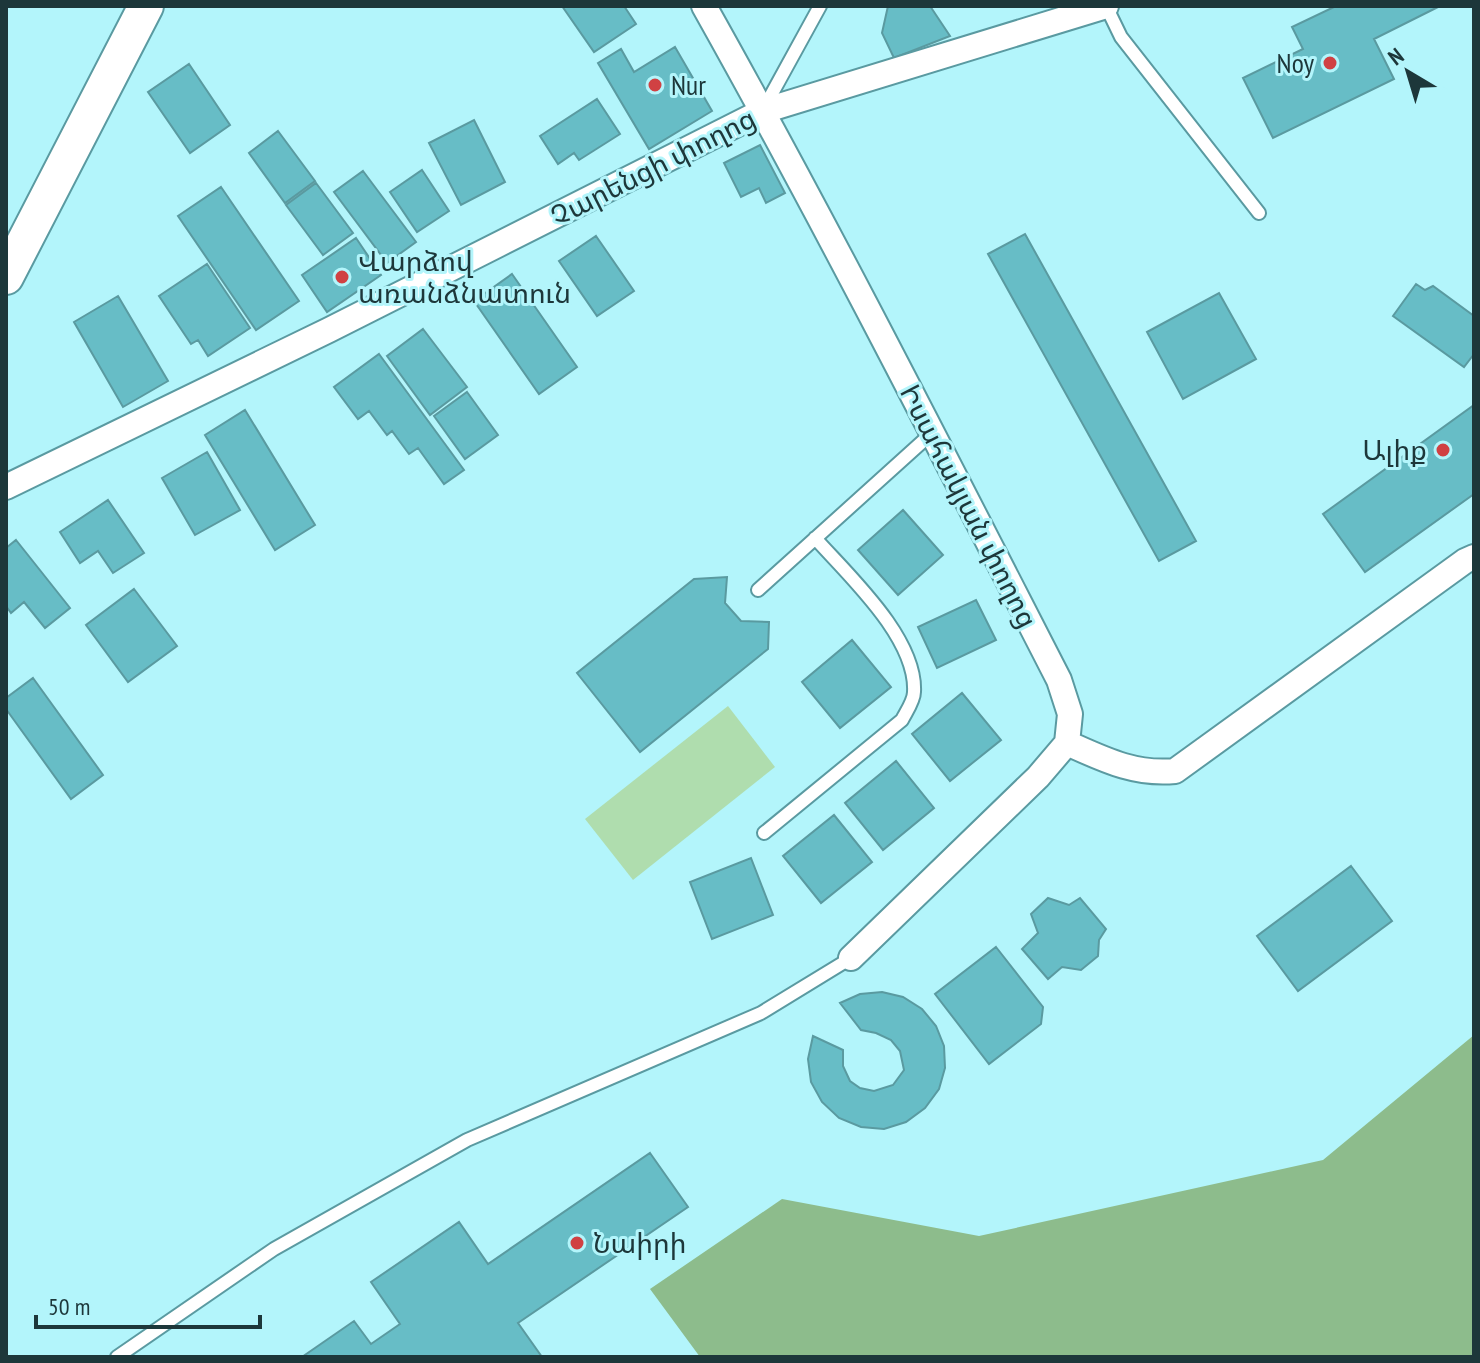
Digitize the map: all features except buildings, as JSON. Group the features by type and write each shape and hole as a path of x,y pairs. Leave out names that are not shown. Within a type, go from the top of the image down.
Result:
{"main road":[{"path":"6,277 146,6"}],"street":[{"name":"Իսահակյան փողոց","path":"704,6 763,111 1059,680 1070,714 1067,743"},
{"name":"Չարենցի փողոց","path":"6,487 329,330 763,111 1106,6"},
{"path":"851,958 1038,777 1067,743 1131,769 1154,773 1175,771 1474,557"}],"lane":[{"path":"763,111 820,6"},
{"path":"1106,6 1121,37 1259,213"},
{"path":"758,590 932,433"},
{"path":"764,833 902,720 914,694 911,670 900,640 876,604 815,538"},
{"path":"117,1357 274,1249 467,1140 761,1013 851,958"}],"green space":[{"path":"728,706 775,767 633,880 585,819"},
{"path":"1474,1035 1474,1357 700,1357 650,1289 782,1199 979,1236 1323,1160"}],"place":[{"name":"Noy","path":"1330,63"},
{"name":"Nur","path":"655,85"},
{"name":"Վարձով առանձնատուն","path":"342,277"},
{"name":"Ալիք","path":"1443,450"},
{"name":"Նաիրի","path":"577,1243"}]}
